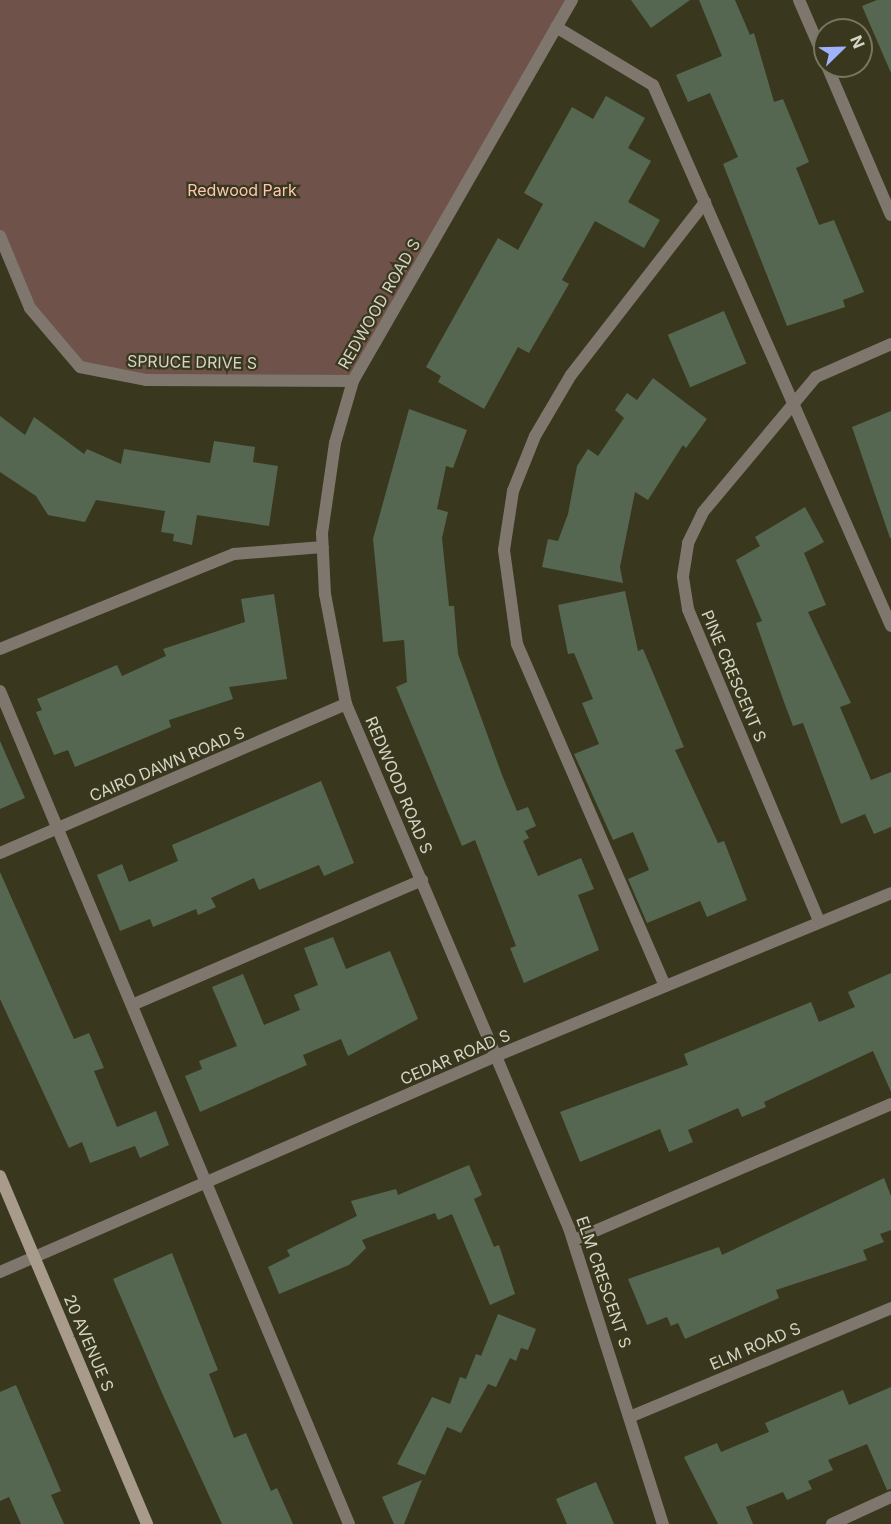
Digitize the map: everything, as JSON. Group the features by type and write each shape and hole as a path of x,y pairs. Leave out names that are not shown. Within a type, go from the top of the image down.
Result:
{"street":[{"name":"REDWOOD ROAD S","path":"496,1056 346,704 325,594 323,547 335,443 353,381 572,0"},
{"path":"799,0 813,32"},
{"path":"556,27 653,85 891,626"},
{"path":"832,78 891,215"},
{"path":"665,986 517,644 504,550 513,490 535,436 571,375 705,202"},
{"name":"SPRUCE DRIVE S","path":"0,236 30,308 80,367 146,380 353,381"},
{"name":"PINE CRESCENT S","path":"819,921 688,609 683,576 688,543 703,512 816,376 891,344"},
{"path":"0,649 234,554 323,547"},
{"path":"0,691 349,1524"},
{"name":"CAIRO DAWN ROAD S","path":"0,853 346,704"},
{"path":"132,1005 422,880"},
{"name":"CEDAR ROAD S","path":"0,1272 496,1056 891,893"},
{"name":"ELM CRESCENT S","path":"496,1056 573,1240 632,1416 663,1524"},
{"path":"573,1240 891,1104"},
{"name":"20 AVENUE S","path":"0,1176 147,1524"},
{"name":"ELM ROAD S","path":"632,1416 891,1308"},
{"path":"840,1522 891,1497"}],"green space":[{"name":"Redwood Park","path":"0,0 572,0 353,381 146,380 80,367 51,339 0,236"}],"building":[{"path":"631,0 690,0 651,28"},
{"path":"699,0 735,0 750,35 754,33 774,102 783,99 809,162 796,168 819,225 834,220 864,292 843,300 845,307 787,326 723,164 738,157 710,93 688,102 676,75 722,56"},
{"path":"877,0 891,0 891,73 873,31 873,18 867,18 862,6"},
{"path":"606,96 645,118 628,148 651,161 628,202 660,220 644,248 595,221 562,280 569,284 529,353 518,347 484,409 438,382 441,376 426,367 498,238 518,250 543,204 524,193 572,107 593,119"},
{"path":"724,311 746,363 690,387 668,335"},
{"path":"653,378 707,419 686,448 683,445 648,500 635,492 620,567 623,583 542,567 548,539 558,541 568,514 577,466 588,449 598,456 624,418 615,410 627,393 637,400"},
{"path":"409,409 467,430 453,468 446,466 437,509 448,512 442,538 449,606 454,606 458,654 502,775 517,811 528,807 536,826 525,831 529,838 523,841 538,876 581,858 594,889 578,895 599,950 524,983 510,948 516,946 475,840 462,846 396,687 407,682 404,640 383,642 373,539"},
{"path":"891,411 891,538 890,538 852,427"},
{"path":"0,416 25,435 34,417 84,454 87,449 121,464 124,449 210,463 214,441 255,447 253,462 278,466 269,526 197,515 192,545 173,541 174,534 161,532 165,511 96,500 85,522 48,515 36,496 0,472"},
{"path":"805,507 824,542 804,553 826,605 808,612 851,703 840,707 871,780 891,772 891,827 874,834 865,814 841,824 803,723 793,726 756,623 762,621 736,560 760,546 755,537"},
{"path":"625,591 638,651 643,649 684,747 675,750 718,843 724,841 747,900 707,917 700,901 647,923 628,879 649,870 633,832 613,840 574,754 599,744 582,703 593,699 574,653 568,654 558,605"},
{"path":"274,594 287,679 229,687 233,699 169,720 171,727 75,767 68,750 54,755 36,712 42,710 37,699 117,665 122,676 166,656 163,649 245,622 241,599"},
{"path":"0,741 25,798 0,809"},
{"path":"321,781 354,863 324,876 319,865 259,890 254,878 211,898 216,907 198,915 196,909 153,927 150,919 120,931 97,875 122,864 129,882 178,861 172,845"},
{"path":"0,872 74,1039 89,1033 104,1068 94,1071 117,1127 156,1111 169,1145 140,1158 135,1146 90,1163 82,1142 69,1148 0,999"},
{"path":"333,937 346,969 390,951 418,1019 348,1056 341,1039 303,1055 307,1065 200,1112 185,1076 202,1069 199,1061 237,1046 212,987 243,974 264,1025 300,1010 294,995 318,985 304,948"},
{"path":"891,973 891,1092 873,1051 764,1102 766,1107 742,1117 738,1108 688,1130 693,1142 669,1152 660,1129 580,1162 560,1112 688,1065 684,1054 811,1002 819,1022 855,1007 848,992"},
{"path":"469,1165 482,1195 474,1199 494,1247 499,1245 515,1294 490,1305 452,1214 438,1220 435,1213 362,1240 366,1248 349,1265 279,1294 268,1267 290,1256 287,1250 357,1216 351,1201 396,1189 398,1195"},
{"path":"884,1178 891,1196 891,1230 880,1234 884,1242 863,1250 867,1260 776,1290 779,1298 685,1339 678,1323 671,1326 667,1317 647,1325 628,1279 719,1247 722,1255"},
{"path":"172,1253 218,1370 209,1374 234,1438 246,1433 271,1491 277,1488 293,1524 222,1524 162,1393 113,1279"},
{"path":"498,1314 536,1329 528,1350 521,1348 516,1361 510,1358 496,1387 488,1384 461,1433 447,1427 425,1475 397,1464 432,1397 450,1404 460,1377 466,1379 476,1354 481,1356"},
{"path":"16,1385 61,1491 51,1495 64,1524 21,1524 9,1497 0,1501 0,1392"},
{"path":"891,1387 891,1489 887,1490 867,1444 828,1460 833,1470 808,1481 812,1489 787,1500 783,1492 746,1507 753,1524 718,1524 684,1457 717,1443 721,1452 769,1432 765,1423 843,1390 849,1405"},
{"path":"422,1480 404,1524 394,1524 382,1497"},
{"path":"596,1482 614,1524 567,1524 556,1499"}]}
